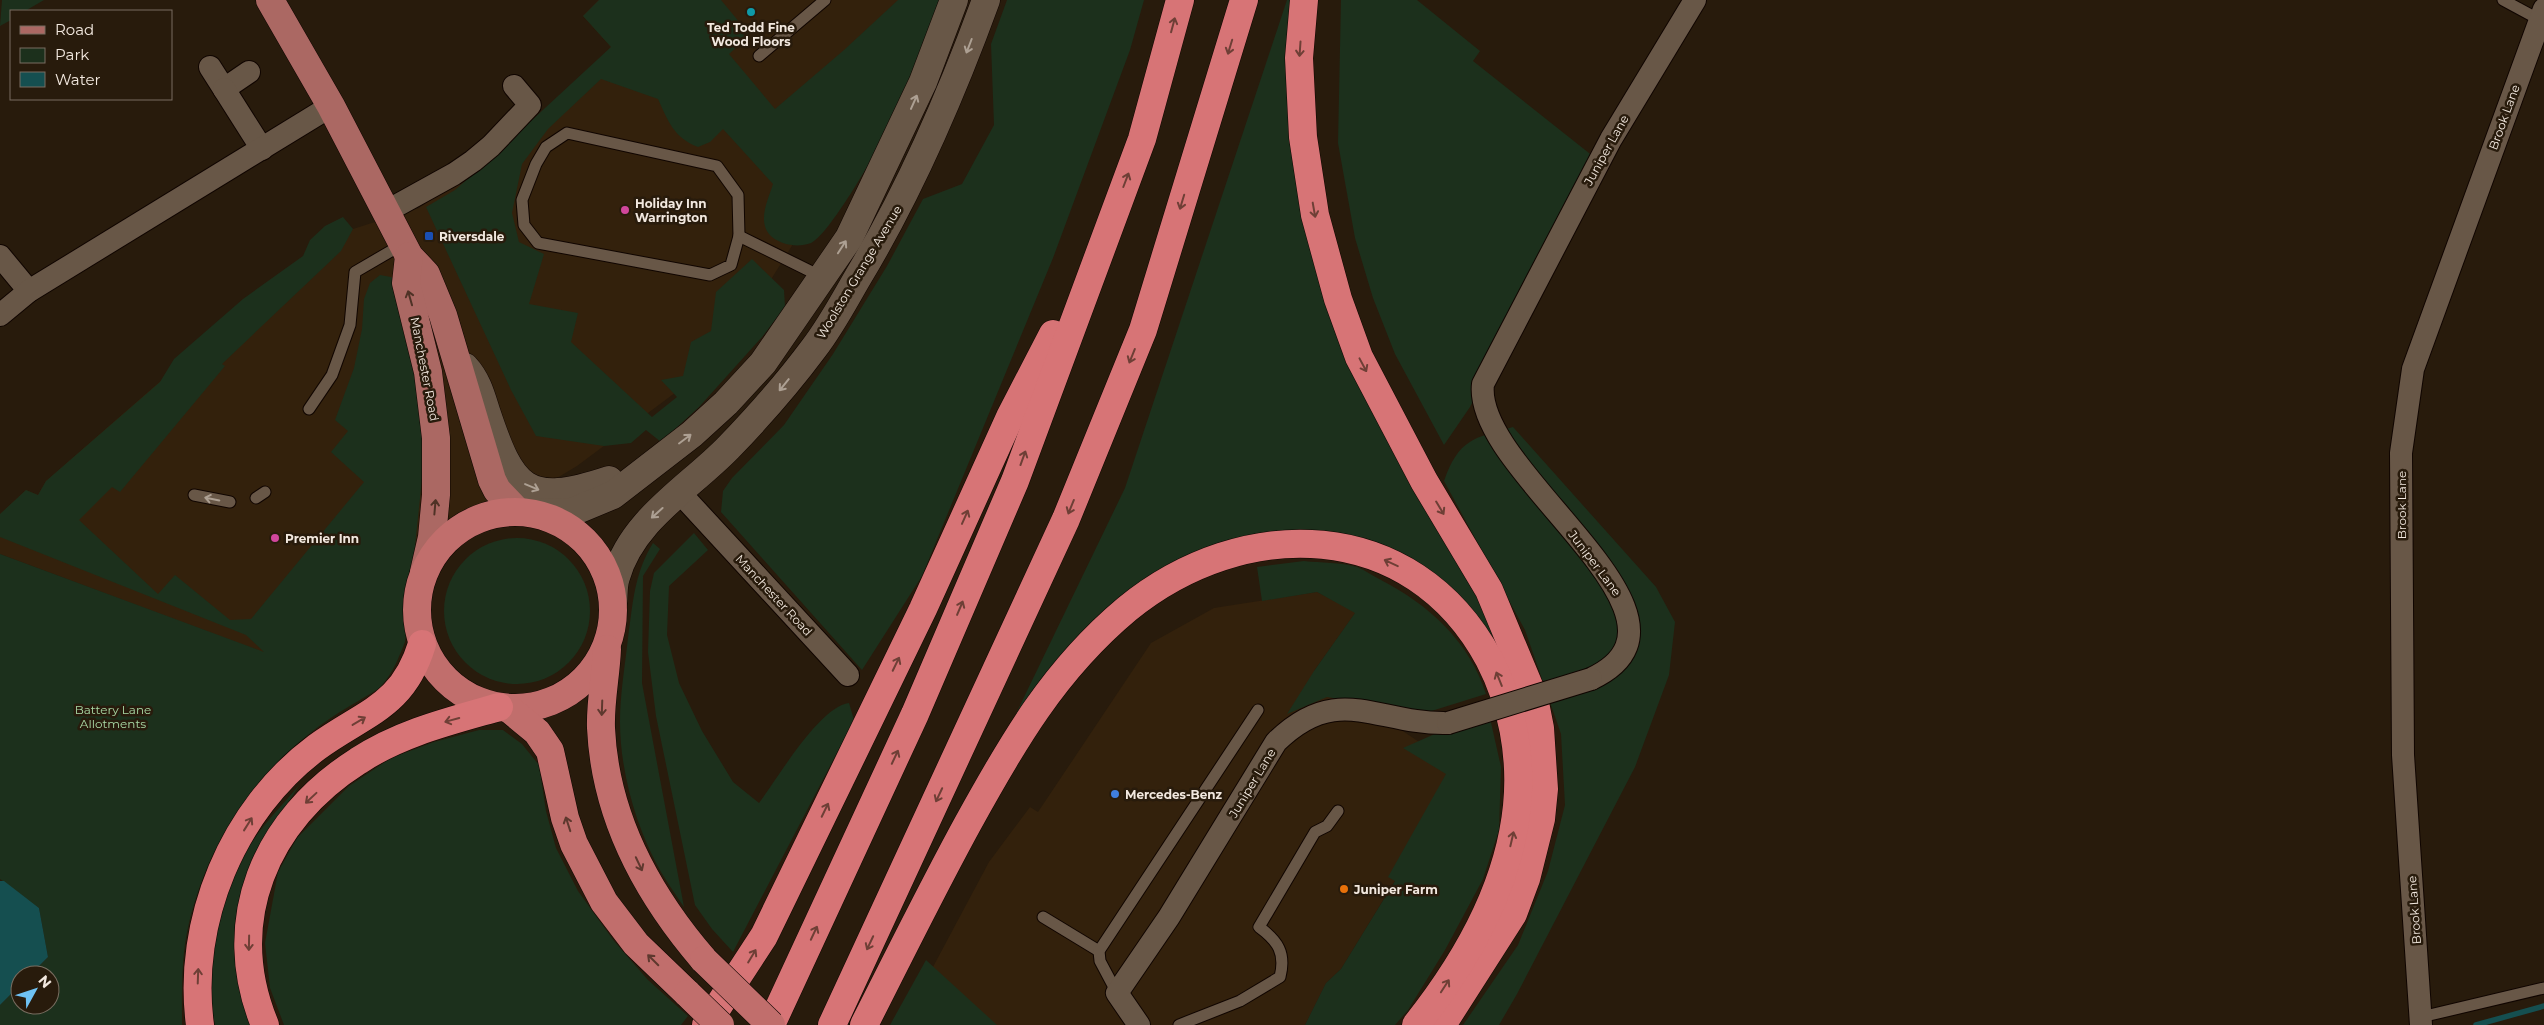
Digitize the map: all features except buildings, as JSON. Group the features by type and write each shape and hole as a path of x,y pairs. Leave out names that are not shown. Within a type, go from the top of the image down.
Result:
{"highway":[{"path":"720,1025 636,944 604,902 574,844 560,797 550,751 537,732 503,708 475,699 453,686 435,667 422,644 416,613 417,597 424,572 441,544 461,526 486,515 527,512 571,528 591,547 609,580 613,603 601,727 603,756 615,806 631,847 657,899 678,929 704,960 771,1025 915,714 1015,480 1142,139 1180,0"},
{"path":"832,1025 1062,528 1143,330 1244,0"},
{"path":"1304,0 1300,58 1303,137 1314,215 1338,299 1359,357 1424,481 1489,590 1534,698 1540,728 1544,764 1543,799 1541,819 1526,879 1513,914 1442,1025"},
{"path":"706,1025 764,936 923,608 1010,417 1109,226"},
{"path":"864,1025 995,774 1036,708 1065,669 1095,637 1128,608 1192,567 1234,552 1272,544 1303,542 1358,550 1401,568 1428,584 1464,621 1482,646 1498,676 1509,706 1518,765 1518,804 1507,858 1497,890 1472,941 1437,999 1416,1025"},
{"path":"265,1025 252,982 249,946 251,907 260,875 272,848 287,824 307,801 358,760 432,726 503,708 538,706 563,696 586,678 596,666 608,642"},
{"path":"200,1025 198,990 204,923 213,893 247,824 267,797 302,760 318,746 384,704 394,695 411,672 422,644"}],"main road":[{"path":"274,2 387,211 406,250 426,274 456,357 492,480 497,490 527,512 572,512 592,506 613,495 692,434 750,376 786,332 849,238 923,82 954,0"},
{"name":"Woolston Grange Avenue","path":"613,603 615,579 627,550 647,523 727,449 762,412 814,348 839,311 906,192 942,113 986,0"},
{"name":"Manchester Road","path":"406,250 406,283 428,372 436,438 436,495 432,537 424,572"},
{"path":"456,357 475,378 507,468 527,486 538,490 564,493 646,468"}],"street":[{"name":"Juniper Lane","path":"1117,993 1169,917 1276,742 1292,727 1312,715 1337,708 1358,709 1429,724 1448,723 1591,679 1614,666 1627,646 1630,632 1624,603 1617,588 1594,556 1506,450 1484,407 1483,384 1611,138 1695,0"},
{"name":"Brook Lane","path":"2421,1021 2403,755 2401,453 2413,370 2542,15"},
{"path":"210,67 262,149"},
{"path":"224,89 249,72"},
{"path":"387,211 454,174 491,146 530,105 514,86"},
{"path":"0,315 29,292 331,106"},
{"path":"0,256 29,292"},
{"name":"Manchester Road","path":"680,493 848,675"},
{"path":"1117,993 1139,1025"}],"lane":[{"path":"759,56 825,0"},
{"path":"2503,0 2542,15"},
{"path":"567,133 717,166 738,195 739,236 731,265 710,275 538,243 524,226 522,200 536,164 546,147 567,133"},
{"path":"739,236 823,278"},
{"path":"309,409 332,374 350,325 355,272 406,250"},
{"path":"194,495 230,502"},
{"path":"1117,993 1100,961 1099,951 1258,710"},
{"path":"1179,1025 1240,1001 1280,977 1282,951 1272,936 1259,927 1315,832 1327,826 1338,811"},
{"path":"1043,917 1099,951"},
{"path":"2421,1021 2544,988"}],"shaded area":[{"path":"599,0 926,0 806,223 723,357 577,466 265,653 0,554 0,514 26,490 38,495 46,481 227,323 353,229 419,208 533,128 611,47 583,16"},
{"path":"1317,592 1356,612 1314,671 1462,771 1341,969 1326,983 1305,1025 953,1025 918,995 989,862 1030,807 1038,812 1151,643 1214,608"}],"green space":[{"path":"2,0 44,0 27,10 10,10 10,21 0,26"},
{"path":"599,0 721,0 750,35 729,54 775,109 844,50 898,0 942,0 909,85 891,125 844,204 820,236 811,243 801,245 785,244 776,240 767,231 764,218 766,204 773,184 723,129 710,142 698,147 677,134 658,99 601,79 548,129 522,164 512,213 519,242 544,254 529,304 578,313 571,342 652,417 677,397 661,380 683,376 691,342 711,331 716,292 752,259 784,290 785,307 762,337 699,407 661,442 646,430 631,443 604,446 536,436 511,390 426,207 455,190 611,47 583,16"},
{"path":"1007,0 1144,0 1130,50 1053,258 922,576 862,670 721,512 723,491 732,478 784,425 833,354 887,266 923,199 962,184 994,125 991,44"},
{"path":"1287,0 1292,0 1299,194 1433,522 1483,608 1503,664 1344,536 1301,531 1249,535 1185,557 1132,590 1012,722 1125,488"},
{"path":"1341,0 1417,0 1480,51 1473,61 1594,157 1470,407 1444,445 1395,354 1373,298 1355,238 1338,143"},
{"name":"Battery Lane Allotments","path":"343,217 353,229 341,251 222,364 225,366 120,492 112,487 79,520 158,594 175,575 230,620 251,619 364,482 331,452 348,431 335,420 354,368 362,329 364,299 370,283 380,275 391,277 396,282 416,348 424,460 405,642 395,665 380,687 323,723 295,746 273,767 236,813 208,866 197,894 189,923 183,961 182,1025 0,1025 0,1005 10,995 10,1015 60,1015 60,965 40,965 48,957 39,908 0,879 0,554 264,652 246,635 0,537 0,514 26,490 38,495 46,481 160,382 174,359 243,299 303,256 310,240 325,226"},
{"path":"1513,427 1656,587 1675,622 1669,675 1635,767 1517,994 1499,1025 1463,1025 1518,945 1548,871 1565,805 1561,734 1525,630 1444,481 1455,456 1469,442 1487,434"},
{"path":"694,533 708,550 669,586 667,635 679,683 702,731 733,782 759,803 800,745 825,717 838,707 849,703 854,720 733,952 712,929 695,905 656,716 648,652 650,591 654,573"},
{"path":"517,538 545,544 569,559 584,583 590,611 584,639 569,663 545,678 517,684 489,678 465,663 450,639 444,611 450,583 465,559 489,544"},
{"path":"653,543 660,549 643,576 642,683 684,907 661,872 644,837 626,779 621,741 622,690 633,601 638,577"},
{"path":"1304,561 1338,563 1357,567 1415,601 1445,626 1458,641 1479,675 1486,694 1425,713 1327,697 1287,714 1314,671 1355,613 1317,592 1262,601 1257,567"},
{"path":"1490,718 1501,767 1499,830 1483,879 1445,950 1408,1010 1395,1025 1305,1025 1326,983 1341,969 1395,881 1388,877 1446,774 1403,748 1437,733"},
{"path":"479,730 503,730 522,744 539,765 546,811 556,848 578,891 614,941 648,980 688,1016 681,1025 284,1025 270,988 265,943 278,872 297,838 349,786 391,758 434,742"},
{"path":"300,784 260,847 254,1025 215,1025 212,1004 212,960 215,938 226,895 234,874 250,845"},
{"path":"926,960 997,1025 890,1025"}],"water":[{"path":"0,881 4,881 39,908 48,957 40,965 10,965 10,995 0,1005"}],"waterway":[{"path":"2476,1025 2544,1006"}],"place":[{"name":"Ted Todd Fine Wood Floors","path":"751,12"},
{"name":"Holiday Inn Warrington","path":"625,210"},
{"name":"Riversdale","path":"429,236"},
{"name":"Premier Inn","path":"275,538"},
{"name":"Mercedes-Benz","path":"1115,794"},
{"name":"Juniper Farm","path":"1344,889"}]}
